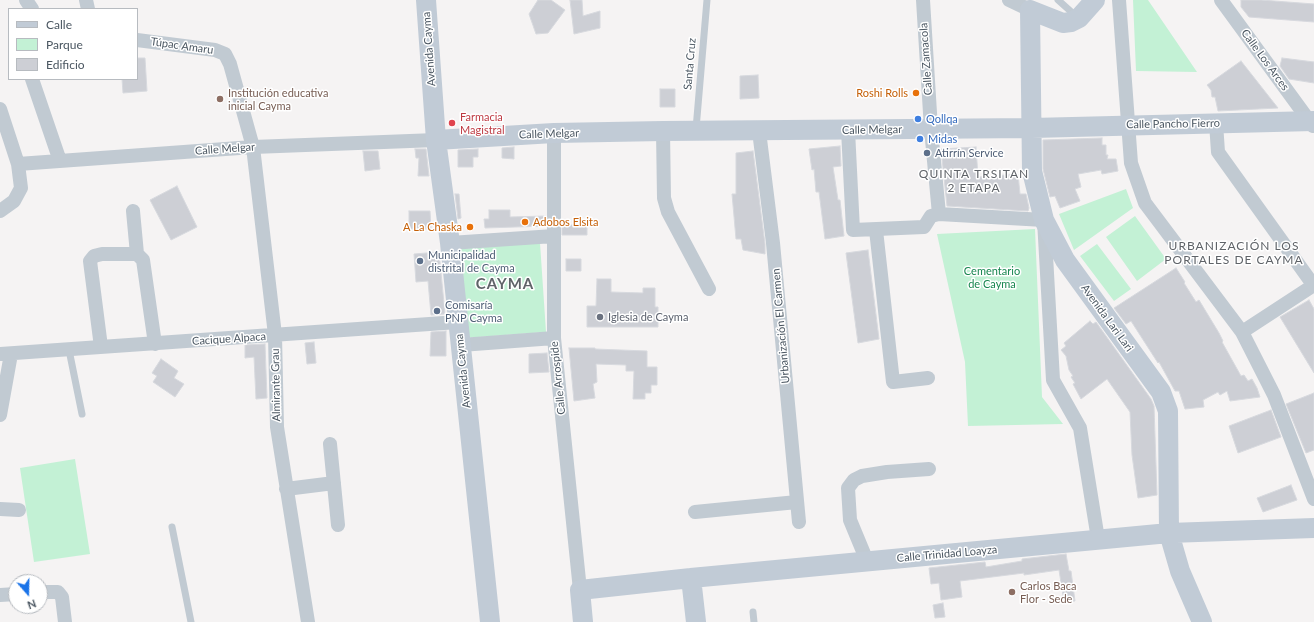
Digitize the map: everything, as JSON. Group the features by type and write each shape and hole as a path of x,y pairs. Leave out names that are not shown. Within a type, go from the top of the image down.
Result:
{"street":[{"name":"Avenida Cayma","path":"426,0 436,140 450,243 490,622"},
{"name":"Calle Zamacola","path":"922,0 931,129 939,214"},
{"path":"1009,0 1063,23 1071,22 1079,18 1095,0"},
{"path":"1119,0 1131,163 1145,203 1242,332 1274,395 1314,499"},
{"name":"Calle Los Arces","path":"1221,0 1312,123"},
{"name":"Avenida Lari Lari","path":"1030,10 1032,171 1044,220 1054,255 1161,392 1168,410 1169,533 1180,571 1202,622"},
{"name":"Túpac Amaru","path":"138,40 216,50 225,54 230,64 253,147"},
{"path":"32,80 60,161"},
{"path":"0,109 18,164 21,188 14,201 0,211"},
{"path":"1216,123 1218,152 1314,286 1242,332"},
{"name":"Calle Pancho Fierro","path":"1032,128 1216,123 1312,123"},
{"name":"Calle Melgar","path":"18,164 253,147 436,140 554,133 1032,128"},
{"path":"848,130 853,230 876,230 924,226 931,216 939,214 1044,220"},
{"path":"663,131 664,198 668,212 708,289"},
{"name":"Urbanización El Carmen","path":"759,131 773,243 799,522"},
{"name":"Calle Arrospide","path":"554,133 554,338 583,622"},
{"name":"Almirante Grau","path":"253,147 276,335 277,427 308,622"},
{"path":"134,211 137,254 143,260 155,344"},
{"path":"876,230 893,382 928,378"},
{"path":"450,243 554,236"},
{"path":"101,347 90,261 94,256 102,254 137,254"},
{"path":"1054,255 1053,380 1080,428 1098,539"},
{"name":"Cacique Alpaca","path":"6,354 458,322"},
{"path":"461,345 554,338"},
{"path":"0,415 6,354"},
{"path":"330,444 338,525"},
{"path":"867,561 850,520 848,488 854,480 862,476 887,472 929,469"},
{"path":"286,489 334,483"},
{"path":"695,512 797,502"},
{"path":"0,509 19,510"},
{"name":"Calle Trinidad Loayza","path":"580,590 691,578 1169,533 1314,528"},
{"path":"691,578 696,622"},
{"path":"48,592 58,592 62,597 65,622"}],"lane":[{"name":"Santa Cruz","path":"696,131 707,0"},
{"path":"1058,0 1079,18"},
{"path":"69,350 82,414"},
{"path":"172,527 191,622"},
{"path":"753,612 754,622"}],"green space":[{"path":"1133,0 1148,0 1197,72 1136,71"},
{"path":"1126,189 1133,208 1074,250 1059,214"},
{"path":"1135,216 1166,259 1137,281 1106,237"},
{"name":"Cementario de Cayma","path":"1035,229 1042,397 1063,424 968,426 965,362 937,234"},
{"path":"540,243 546,332 465,338 459,249"},
{"path":"1097,244 1131,289 1114,301 1080,256"},
{"path":"75,459 90,554 34,562 20,468"}],"building":[{"path":"538,0 551,0 565,10 548,33 536,34 529,14"},
{"path":"570,0 582,0 583,16 600,11 600,28 574,34"},
{"path":"1241,0 1314,4 1314,22 1249,17 1241,7"},
{"path":"138,58 145,58 147,91 123,93 122,80 138,80"},
{"path":"1282,58 1314,62 1314,83 1289,79 1280,66"},
{"path":"1241,61 1278,108 1218,111 1215,97 1212,97 1211,90 1207,85"},
{"path":"758,75 759,98 740,99 740,76"},
{"path":"660,89 675,89 675,107 660,107"},
{"path":"1102,138 1102,145 1106,145 1106,155 1108,155 1107,159 1116,159 1118,171 1102,174 1101,170 1078,174 1081,187 1075,189 1080,201 1060,208 1055,196 1050,197 1043,169 1043,140"},
{"path":"840,146 841,166 833,167 838,200 840,200 844,236 825,239 819,192 816,192 814,169 812,170 809,149"},
{"path":"514,147 514,159 502,158 502,148"},
{"path":"976,147 978,177 1018,174 1020,194 1026,194 1029,208 1028,211 947,206 941,149"},
{"path":"415,149 426,149 429,176 418,176 419,158 416,158"},
{"path":"478,149 478,157 473,157 473,167 458,167 458,150"},
{"path":"363,151 378,151 380,169 365,171"},
{"path":"753,151 765,254 743,250 741,239 736,239 732,194 736,194 736,153"},
{"path":"177,186 197,227 171,240 150,200"},
{"path":"455,194 459,194 461,218 458,219"},
{"path":"489,210 510,210 510,217 546,216 546,226 485,228 484,219 489,219"},
{"path":"409,211 430,211 431,229 409,229"},
{"path":"562,225 587,225 587,235 562,235"},
{"path":"868,250 879,339 858,343 846,253"},
{"path":"439,252 445,314 431,315 428,281 416,282 414,254"},
{"path":"566,259 581,259 581,271 566,271"},
{"path":"1176,268 1196,302 1199,300 1219,333 1223,341 1222,342 1241,376 1244,375 1248,381 1252,379 1260,397 1230,401 1227,391 1220,395 1218,392 1203,400 1204,407 1185,409 1179,391 1175,391 1159,362 1158,363 1131,321 1126,324 1114,308"},
{"path":"597,279 611,279 611,292 643,293 643,288 655,288 655,307 658,307 658,327 587,327 587,306 596,306"},
{"path":"1309,300 1314,309 1314,373 1280,317"},
{"path":"1090,321 1093,324 1096,322 1151,399 1154,406 1157,495 1138,498 1132,455 1130,412 1107,379 1081,399 1073,384 1075,383 1071,377 1073,376 1069,370 1066,356 1061,350 1066,346 1064,343"},
{"path":"446,331 446,356 430,356 431,332"},
{"path":"314,342 316,363 307,364 305,343"},
{"path":"265,344 267,398 256,399 254,357 245,358 245,345"},
{"path":"569,348 647,351 647,367 657,367 657,385 651,385 651,393 645,393 645,399 633,399 634,371 626,371 626,365 596,364 597,382 593,384 595,398 574,401"},
{"path":"547,353 549,372 529,373 529,354"},
{"path":"161,359 178,371 174,378 184,384 175,397 153,382 157,376 152,373"},
{"path":"1314,393 1314,450 1306,453 1286,404"},
{"path":"1271,410 1281,437 1238,453 1229,426"},
{"path":"1291,485 1297,500 1263,512 1257,498"},
{"path":"1066,554 1069,571 1071,571 1075,601 1064,602 1059,570 960,581 962,597 941,600 939,583 931,584 929,568 985,562 986,567 1022,561 1022,559"},
{"path":"943,603 945,617 935,618 933,605"}],"place":[{"name":"Roshi Rolls","path":"916,93"},
{"name":"Institución educativa inicial Cayma","path":"220,99"},
{"name":"Qollqa","path":"918,119"},
{"name":"Farmacia Magistral","path":"452,123"},
{"name":"Midas","path":"920,139"},
{"name":"Atirrín Service","path":"927,153"},
{"name":"Adobos Elsita","path":"525,222"},
{"name":"A La Chaska","path":"470,227"},
{"name":"Municipalidad distrital de Cayma","path":"420,261"},
{"name":"Comisaría PNP Cayma","path":"437,311"},
{"name":"Iglesia de Cayma","path":"600,317"},
{"name":"Carlos Baca Flor - Sede","path":"1012,592"}],"district":[{"name":"QUINTA TRSITAN 2 ETAPA","path":"974,181"},
{"name":"URBANIZACIÓN LOS PORTALES DE CAYMA","path":"1234,253"},
{"name":"CAYMA","path":"505,284"}]}
